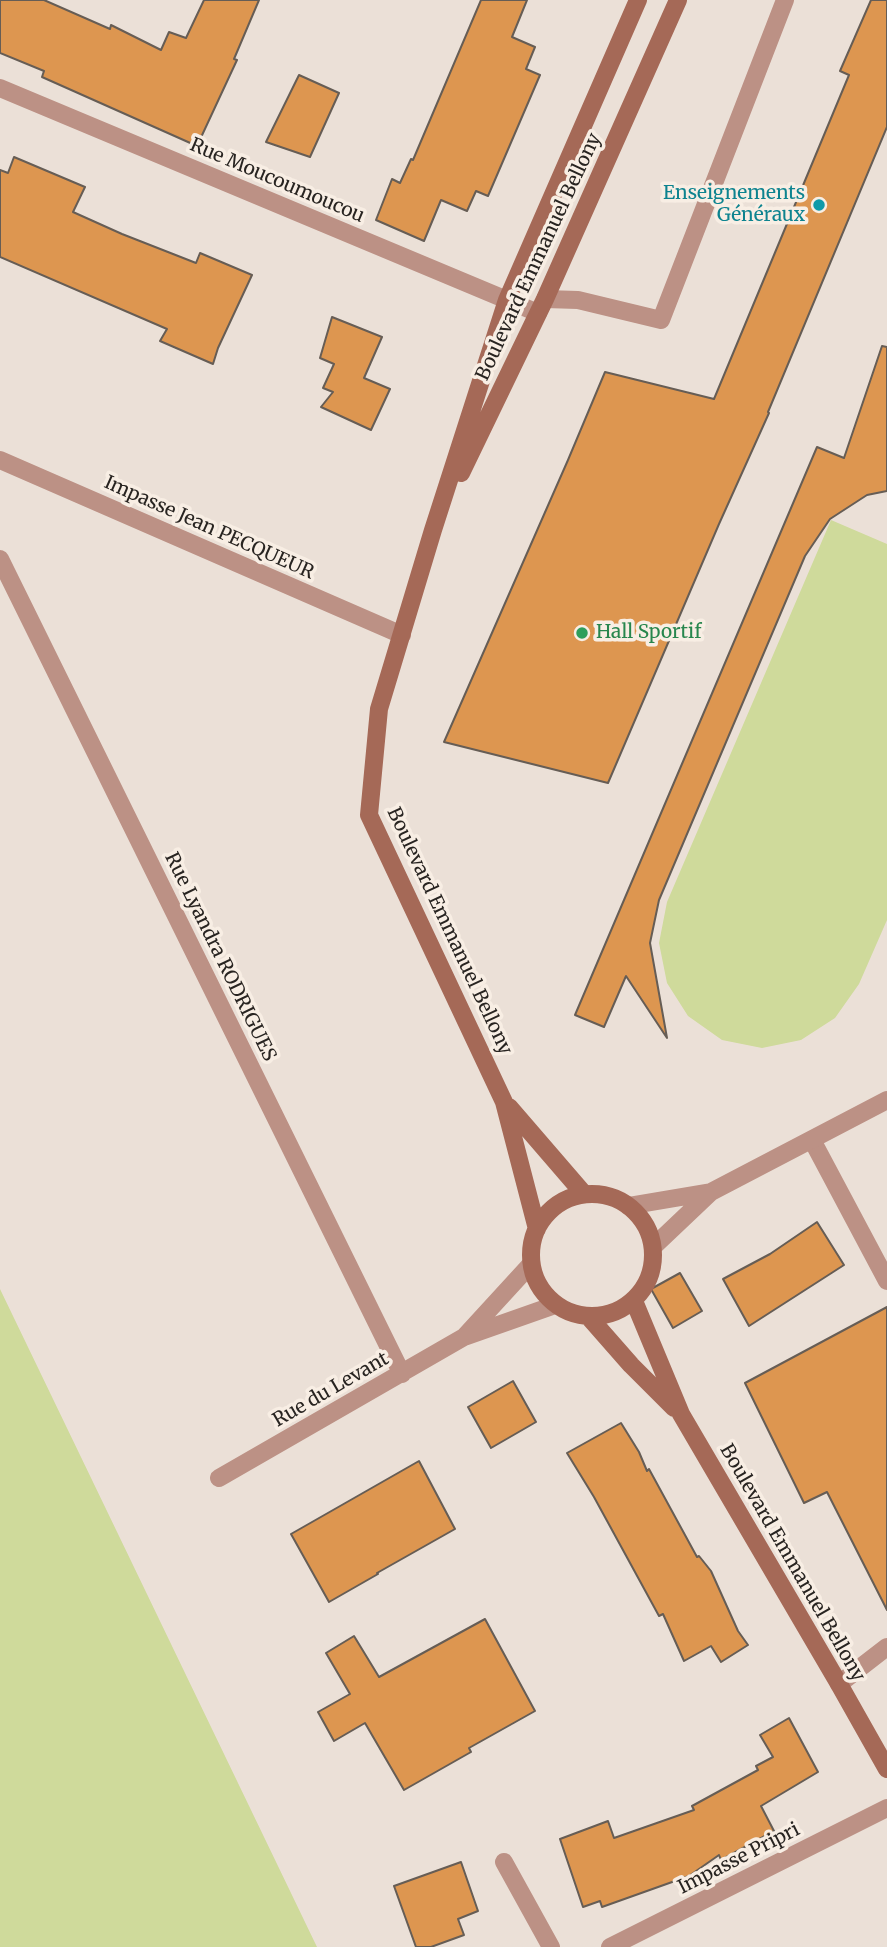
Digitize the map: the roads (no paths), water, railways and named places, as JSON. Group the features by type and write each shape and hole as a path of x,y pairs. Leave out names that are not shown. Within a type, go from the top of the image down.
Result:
{"street":[{"name":"Boulevard Emmanuel Bellony","path":"537,1229 505,1102 369,815 379,709 507,300 638,0"},
{"name":"Boulevard Emmanuel Bellony","path":"433,530 542,306 678,0"},
{"path":"542,306 578,300 662,320 785,0"},
{"name":"Rue Moucoumoucou","path":"0,88 507,300 542,306"},
{"name":"Impasse Jean PECQUEUR","path":"0,460 402,635"},
{"name":"Rue Lyandra RODRIGUES","path":"0,559 402,1374"},
{"path":"653,1247 711,1192 887,1100"},
{"name":"Boulevard Emmanuel Bellony","path":"505,1102 584,1194"},
{"path":"812,1140 887,1281"},
{"path":"628,1206 711,1192"},
{"path":"584,1194 608,1195 628,1206 646,1224 653,1247 652,1271 641,1293 623,1309 600,1316 576,1315 555,1305 539,1286 531,1264 533,1240 543,1218 561,1202 584,1194"},
{"name":"Rue du Levant","path":"464,1337 531,1264"},
{"name":"Boulevard Emmanuel Bellony","path":"634,1301 681,1414 887,1769"},
{"name":"Rue du Levant","path":"219,1478 464,1337 555,1305"},
{"name":"Boulevard Emmanuel Bellony","path":"588,1316 631,1365 681,1414"},
{"path":"839,1684 887,1647"},
{"name":"Impasse Pripri","path":"610,1947 887,1808"},
{"path":"505,1862 551,1947"}],"place":[{"name":"Enseignements Généraux","path":"819,205"},
{"name":"Hall Sportif","path":"582,633"}]}
